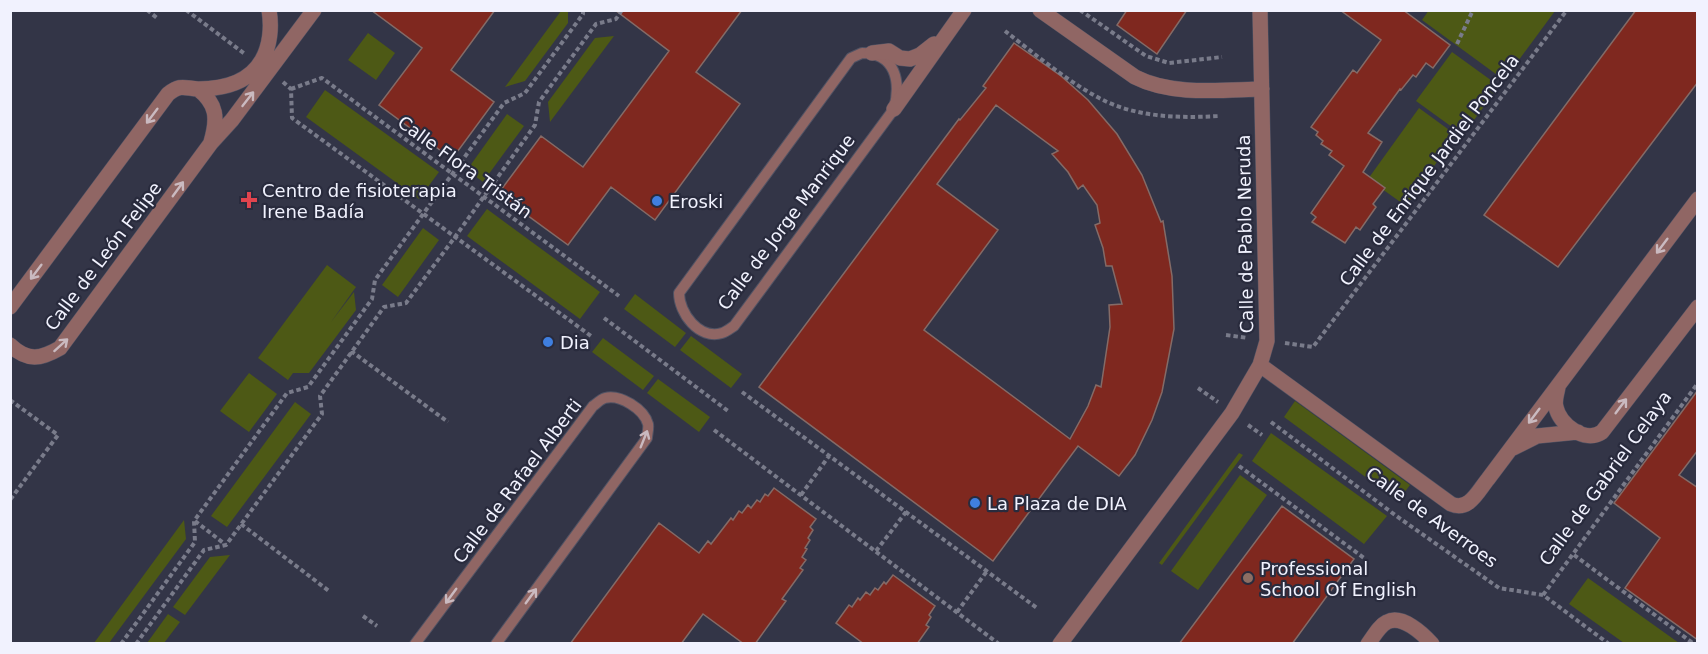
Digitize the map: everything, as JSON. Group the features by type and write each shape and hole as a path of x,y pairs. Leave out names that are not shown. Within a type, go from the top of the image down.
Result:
{"street":[{"path":"10,307 168,94 176,88 186,86 198,89 229,86 255,70 266,53 270,35 269,10"},
{"name":"Calle de León Felipe","path":"10,345 30,357 45,357 60,348 211,143 232,120 314,10"},
{"path":"894,109 964,10"},
{"path":"1040,10 1147,84 1185,89 1262,89"},
{"name":"Calle de Pablo Neruda","path":"1060,644 1232,413 1260,365 1266,340 1260,10"},
{"path":"873,53 889,51 900,58 910,59 920,55 944,37"},
{"name":"Calle de León Felipe","path":"198,89 208,98 215,115 215,129 211,143"},
{"name":"Calle de Gabriel Celaya","path":"1457,507 1465,506 1470,501 1698,199"},
{"name":"Calle de Gabriel Celaya","path":"1508,452 1537,436 1578,432 1597,436 1698,307"},
{"name":"Calle de Averroes","path":"1260,365 1457,507"},
{"path":"1560,381 1555,399 1556,408 1560,416 1578,432"},
{"path":"1368,644 1385,623 1397,620 1405,622 1432,644"}],"lane":[{"name":"Calle de Jorge Manrique","path":"873,53 862,53 851,58 679,293 679,305 697,328 710,333 722,333 734,326 894,109"},
{"path":"873,53 892,67 897,79 898,94 894,109"},
{"name":"Calle de Rafael Alberti","path":"415,644 592,406 605,398 616,398 626,402 643,414 648,423 647,438 496,644"}],"path":[{"path":"147,10 157,18"},
{"path":"186,10 252,60"},
{"path":"121,644 195,542 194,521 287,393 308,387 372,299 375,280 451,174 504,103 525,93 583,14 583,10"},
{"path":"136,644 204,550 226,545 241,525 322,414 320,396 384,307 406,303 455,237 535,125 539,102 596,24 616,20 622,10"},
{"path":"1080,10 1146,56 1169,63 1222,57"},
{"path":"1457,44 1473,10"},
{"name":"Calle de Enrique Jardiel Poncela","path":"1313,346 1566,10"},
{"path":"1005,31 1072,80 1107,102 1154,115 1220,117"},
{"path":"275,76 291,89 292,118 591,336"},
{"name":"Calle Flora Tristán","path":"291,89 322,78 619,296"},
{"path":"604,318 728,411"},
{"path":"351,351 448,422"},
{"name":"Calle de Gabriel Celaya","path":"1543,596 1698,383"},
{"path":"742,392 1037,608"},
{"path":"10,500 58,435 11,401"},
{"name":"Calle de Averroes","path":"1271,422 1395,515 1499,588 1543,596 1609,644"},
{"path":"714,430 999,644"},
{"path":"801,495 829,456"},
{"path":"1239,466 1364,558"},
{"path":"876,551 906,512"},
{"path":"194,521 226,545"},
{"path":"241,525 329,591"},
{"path":"1574,555 1694,644"},
{"path":"957,612 987,571"},
{"path":"363,616 377,626"}],"green space":[{"path":"1429,10 1555,11 1504,80 1422,20"},
{"path":"561,11 568,11 568,23 525,81 505,87"},
{"path":"368,33 395,53 376,80 348,60"},
{"path":"614,36 550,122 548,102 595,38"},
{"path":"1452,52 1499,86 1463,135 1416,101"},
{"path":"325,90 439,172 419,199 306,117"},
{"path":"1419,108 1456,135 1406,206 1368,179"},
{"path":"507,114 524,126 483,182 467,170"},
{"path":"487,209 600,292 580,319 467,236"},
{"path":"423,228 439,240 398,297 382,285"},
{"path":"327,265 356,287 331,322 354,292 356,310 309,373 293,373 288,380 258,358"},
{"path":"635,294 686,333 675,347 624,309"},
{"path":"691,336 742,374 731,388 680,350"},
{"path":"603,338 654,376 643,390 592,352"},
{"path":"249,373 277,394 249,432 220,411"},
{"path":"658,379 710,417 699,432 647,393"},
{"path":"1295,401 1410,485 1398,501 1284,417"},
{"path":"295,402 311,414 227,527 211,516"},
{"path":"1271,433 1387,516 1364,544 1252,461"},
{"path":"1239,453 1243,455 1162,565 1159,563"},
{"path":"1240,475 1267,495 1198,590 1171,571"},
{"path":"184,520 186,539 109,643 94,643"},
{"path":"230,555 185,615 173,607 210,557"},
{"path":"1588,578 1679,643 1624,643 1569,604"},
{"path":"168,614 180,622 164,643 147,643"}],"building":[{"path":"371,10 495,10 451,70 494,102 452,159 379,105 422,48"},
{"path":"615,10 742,10 696,72 740,104 655,220 611,187 568,245 498,194 541,136 583,167 669,51"},
{"path":"1127,10 1187,10 1157,54 1117,25"},
{"path":"1340,10 1403,10 1450,45 1433,68 1426,63 1416,77 1413,75 1368,133 1382,142 1363,172 1385,188 1373,204 1376,207 1360,230 1356,227 1345,243 1312,222 1316,217 1311,213 1344,166 1329,155 1332,151 1321,144 1323,141 1316,135 1318,132 1311,127 1353,70 1357,73 1381,40"},
{"path":"1636,10 1698,10 1698,82 1558,267 1484,215"},
{"path":"1014,43 1061,76 1088,100 1117,134 1142,175 1161,222 1163,221 1172,276 1174,329 1162,392 1152,420 1135,455 1119,476 1078,446 993,561 759,387 959,119 986,88 983,86","holes":["996,105 1058,151 1052,154 1068,172 1078,189 1083,185 1097,205 1100,223 1095,225 1106,266 1112,266 1122,304 1109,305 1110,327 1101,387 1096,385 1088,406 1070,439 924,330 998,230 937,184"]},
{"path":"1698,390 1698,450 1679,475 1698,488 1698,640 1625,588 1660,538 1614,503"},
{"path":"774,488 816,519 810,527 813,530 802,557 806,560 800,568 803,570 782,599 786,601 755,644 744,644 703,614 681,644 570,644 659,523 699,553 708,541 711,544 739,511 742,513 748,505 751,508 757,500 760,502 765,494 768,496"},
{"path":"1282,506 1354,559 1292,644 1179,644"},
{"path":"893,575 935,606 926,625 929,627 917,644 864,644 836,623 849,605 852,607 866,592 870,595 875,588 878,590"}],"place":[{"name":"Centro de fisioterapia Irene Badía","path":"249,200"},
{"name":"Eroski","path":"657,201"},
{"name":"Dia","path":"548,342"},
{"name":"La Plaza de DIA","path":"975,503"},
{"name":"Professional School Of English","path":"1248,578"}]}
